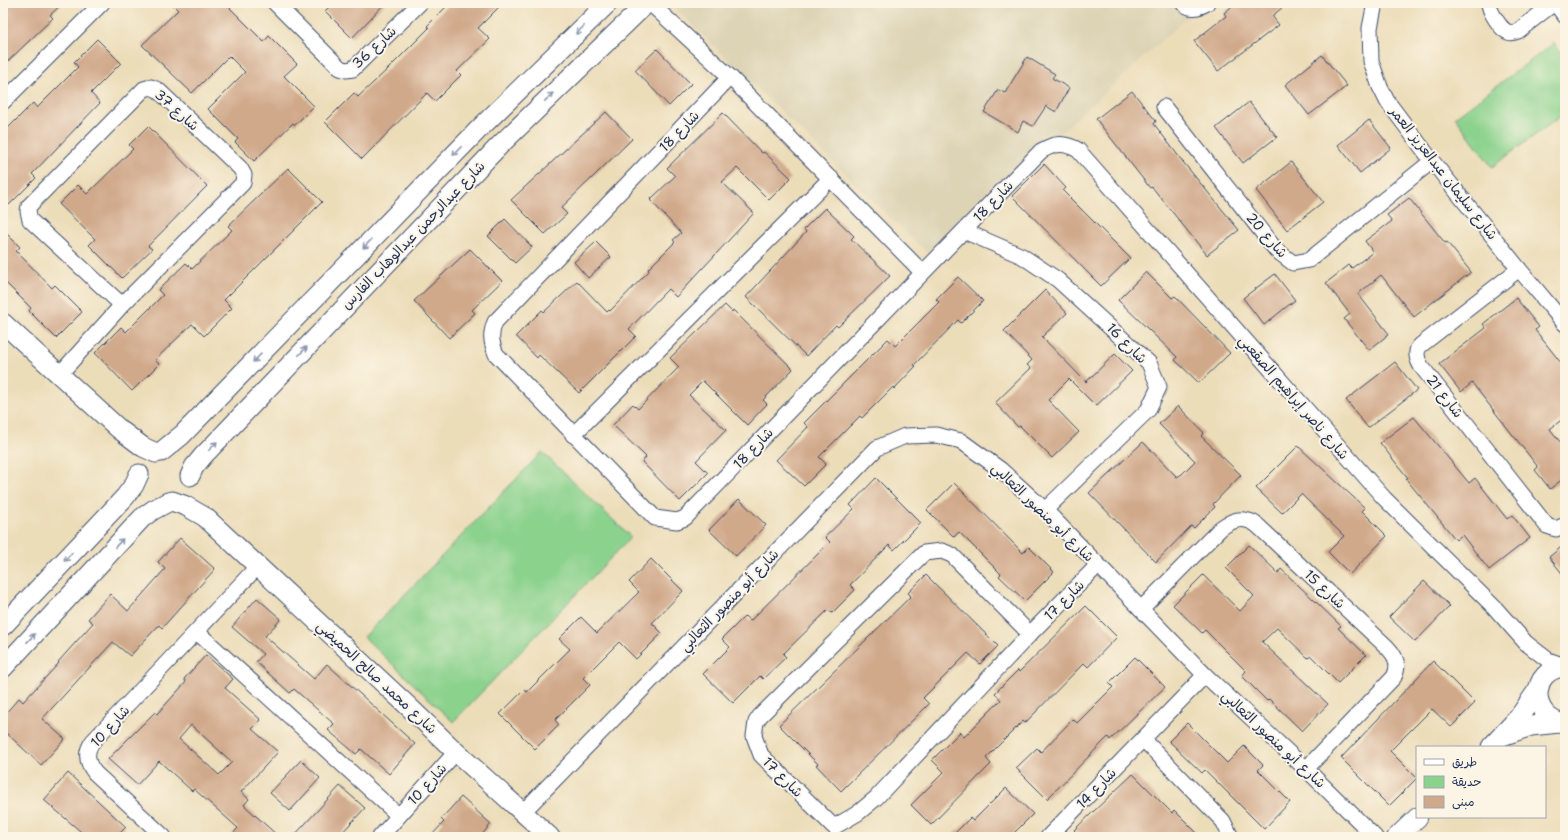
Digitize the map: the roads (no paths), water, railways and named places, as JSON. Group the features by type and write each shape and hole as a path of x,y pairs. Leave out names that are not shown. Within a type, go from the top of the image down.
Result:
{"street":[{"path":"3,102 102,3"},
{"name":"شارع 36","path":"275,3 340,68 346,70 353,69 420,3"},
{"name":"شارع عبدالرحمن عبدالوهاب الفارس","path":"159,452 182,435 479,129 608,3"},
{"name":"شارع عبدالرحمن عبدالوهاب الفارس","path":"189,480 194,467 203,456 499,146 647,3"},
{"path":"650,3 730,77 922,272"},
{"path":"1182,3 1191,8 1198,8 1207,3"},
{"name":"شارع سليمان عبدالعزيز العمر","path":"1375,3 1372,13 1370,44 1374,74 1387,100 1432,161 1519,270 1565,324"},
{"path":"1489,3 1492,14 1506,31 1512,33 1555,3 1565,16"},
{"name":"شارع 18","path":"730,77 495,322 491,333 491,343 496,354 655,518 677,521 685,518 1041,151 1052,145 1069,145"},
{"name":"شارع 37","path":"59,375 122,305 243,183 244,175 235,163 158,90 151,87 144,89 30,206 28,211 30,220 122,305"},
{"path":"510,99 507,109 512,118 517,120 527,118"},
{"name":"شارع 20","path":"1164,107 1276,250 1293,263 1309,260 1432,161"},
{"path":"479,129 484,127 493,128 499,136 499,146"},
{"name":"شارع ناصر إبراهيم الصقعبي","path":"1069,145 1083,156 1384,498 1495,608 1526,643 1548,660 1565,666"},
{"path":"573,435 830,178"},
{"name":"شارع 16","path":"964,231 1022,256 1058,280 1088,305 1149,363 1159,386 1148,410 1045,510"},
{"name":"شارع 21","path":"1519,270 1421,345 1417,355 1421,366 1547,526 1556,529 1565,525"},
{"path":"3,323 119,429 137,443 159,452 175,454 181,458 189,469 189,480 182,495 160,506 142,518 3,668"},
{"path":"119,429 140,471 140,486 147,495 157,501 170,502"},
{"name":"شارع أبو منصور الثعالبي","path":"523,812 877,448 905,436 936,435 961,441 1001,470 1045,510 1206,674 1375,837"},
{"path":"3,626 125,497 134,485 145,461 159,452"},
{"name":"شارع محمد صالح الحميضي","path":"189,480 193,498 205,517"},
{"name":"شارع محمد صالح الحميضي","path":"170,502 186,506 205,517 456,752 550,837"},
{"name":"شارع 15","path":"1141,609 1221,528 1235,520 1246,520 1257,525 1388,647 1398,664 1394,677 1306,769"},
{"name":"شارع 17","path":"1030,634 952,555 942,550 924,554 918,557 760,716 754,730 757,748 766,761 834,827 858,813 876,798 1030,634 1098,565"},
{"name":"شارع 10","path":"164,837 95,773 88,761 88,753 94,741 258,566"},
{"name":"شارع 10","path":"197,632 398,815"},
{"name":"شارع ناصر إبراهيم الصقعبي","path":"1526,643 1538,665 1540,685"},
{"path":"1496,742 1522,713 1550,672 1565,666"},
{"name":"شارع 14","path":"1048,837 1206,674"},
{"path":"1540,685 1538,694 1540,707 1548,717 1562,724"},
{"path":"1496,742 1531,726 1562,724"},
{"path":"1143,739 1223,821 1231,837"},
{"name":"شارع 10","path":"380,837 398,815 456,752"},
{"path":"1397,837 1417,818"}]}
